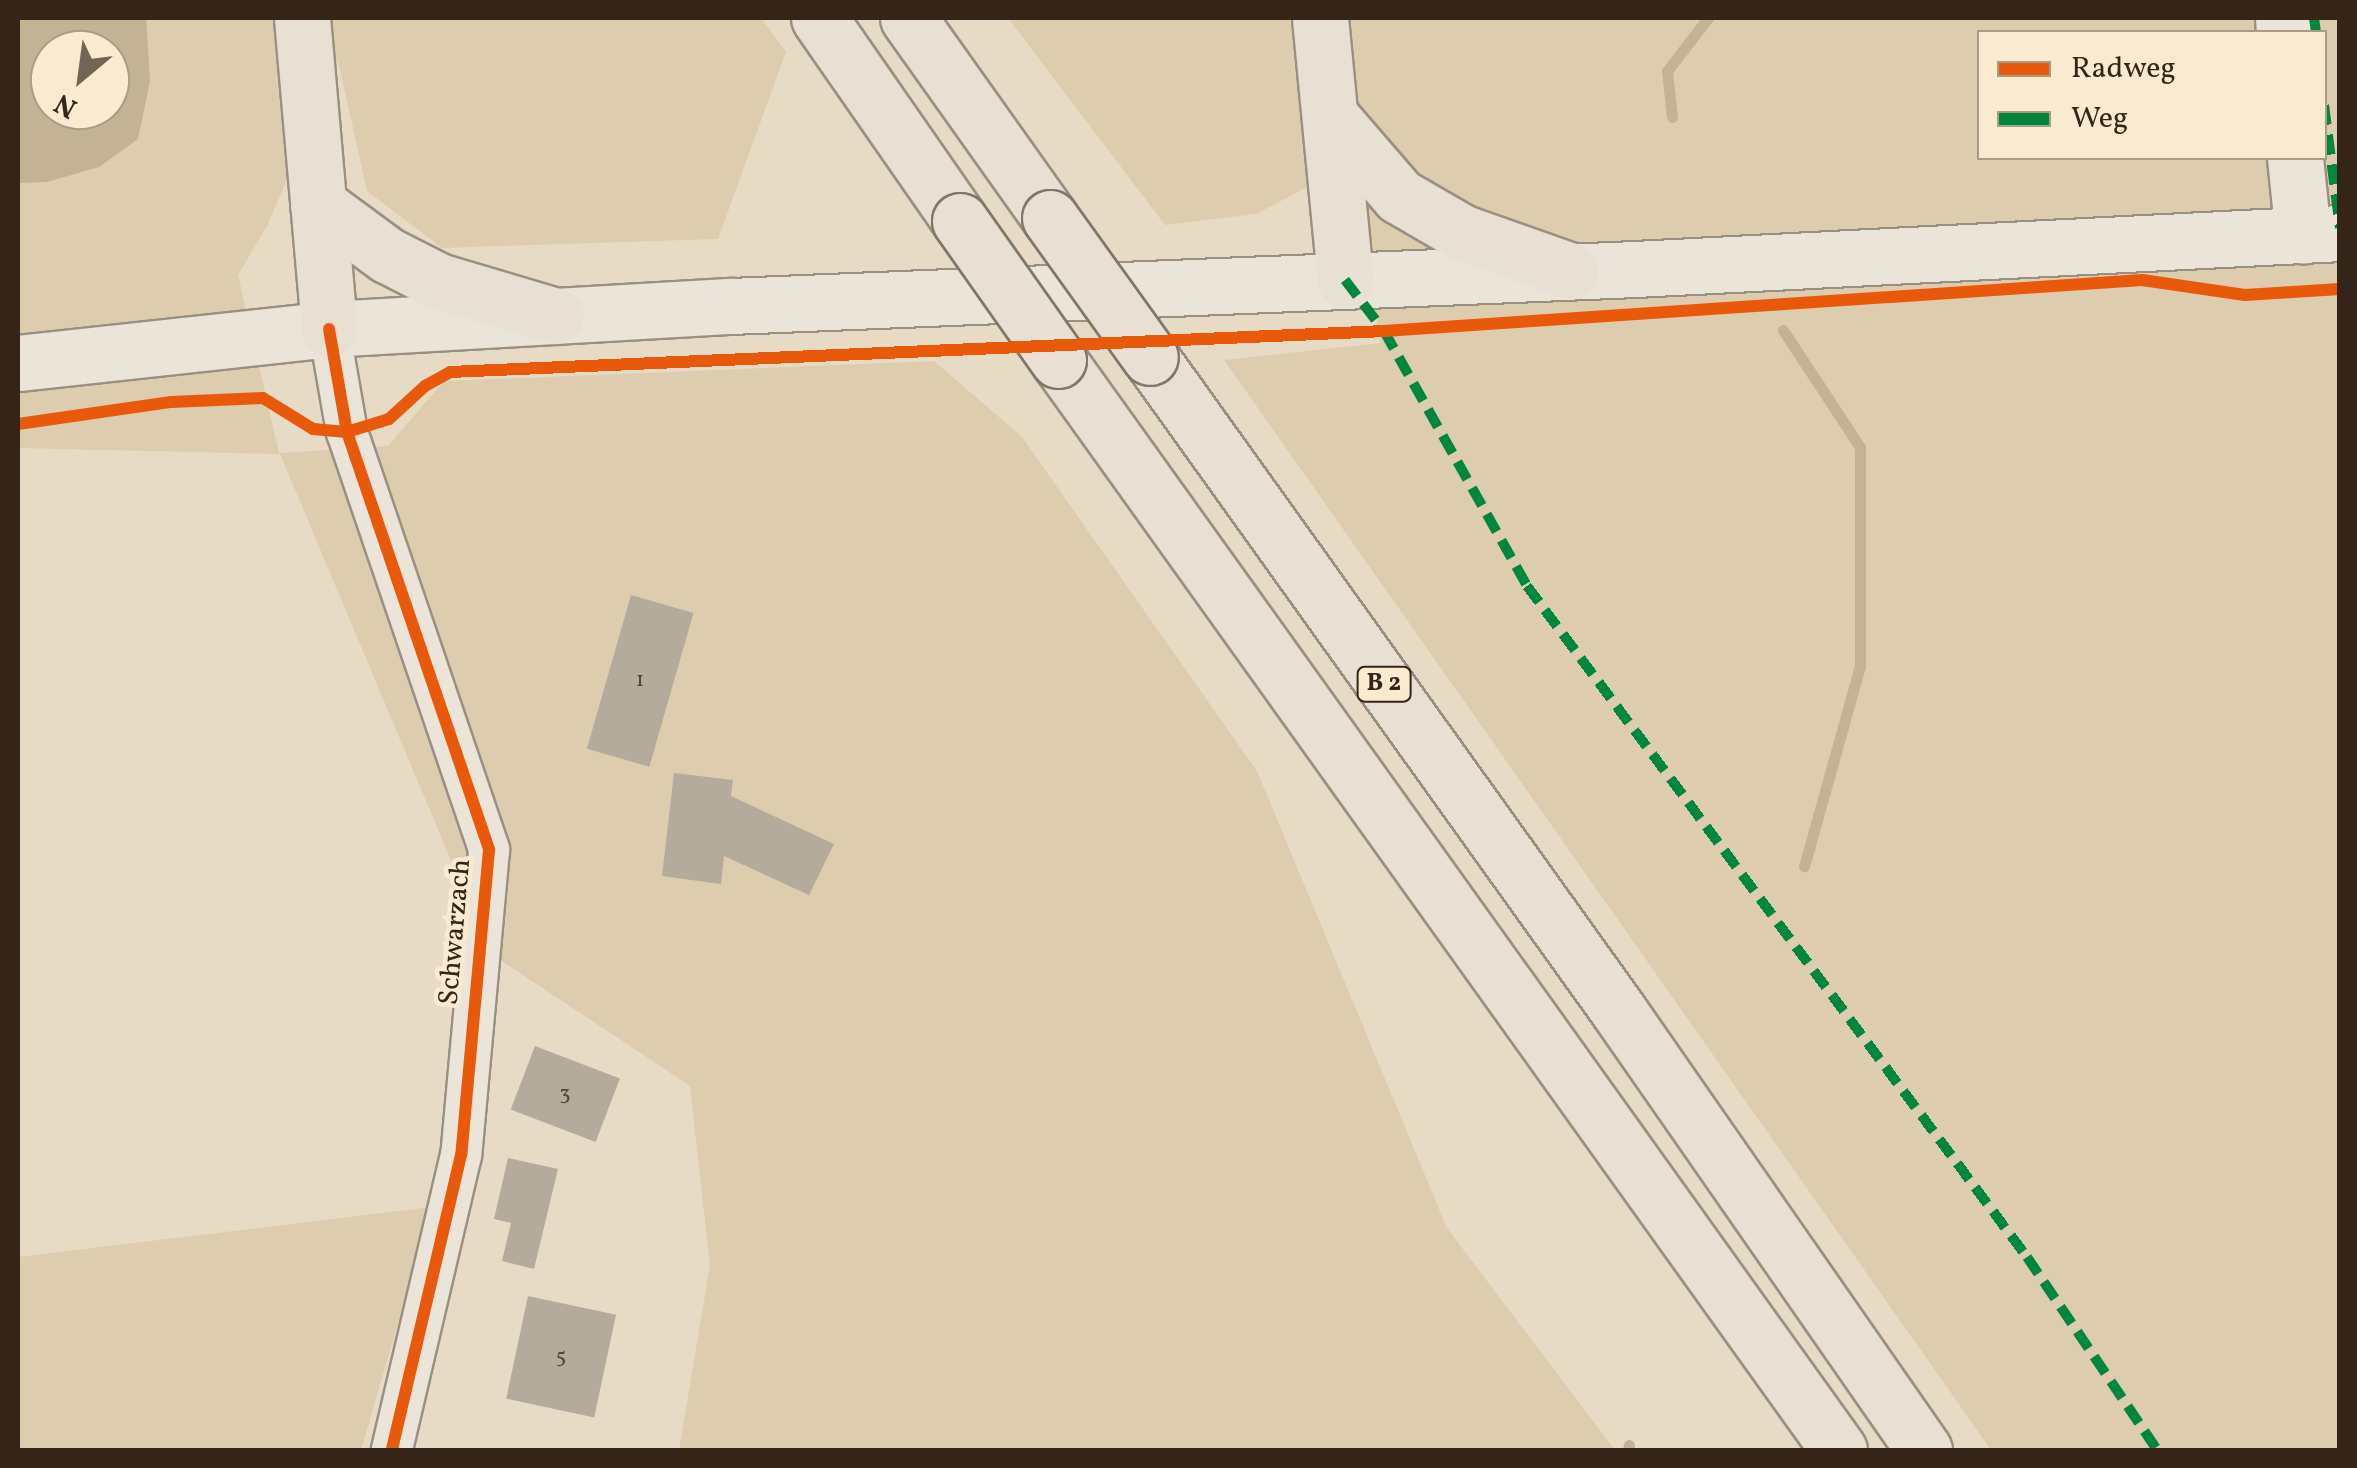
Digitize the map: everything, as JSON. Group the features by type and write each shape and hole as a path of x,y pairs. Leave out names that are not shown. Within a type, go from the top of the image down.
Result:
{"highway":[{"path":"302,18 330,330"},
{"path":"818,18 1058,360 1839,1450"},
{"name":"B 2","path":"908,18 1629,1027 1924,1450"},
{"path":"923,18 952,84"},
{"path":"1320,18 1345,280"},
{"path":"1330,116 1399,196 1461,232 1571,271"},
{"path":"318,204 387,255 438,280 556,316"}],"main road":[{"path":"18,363 330,330 556,316 2321,234 2297,160"}],"street":[{"name":"Schwarzach","path":"330,330 347,432 489,850 461,1155 392,1450"}],"shaded area":[{"path":"18,18 761,18 786,52 718,239 442,248 367,191 338,61 268,224 238,275 279,453 388,446 444,381 934,361 1022,437 1257,771 1447,1228 1615,1450 679,1450 710,1265 690,1086 490,953 280,454 18,448"},
{"path":"18,18 146,18 150,81 138,139 99,167 47,182 18,183"},
{"path":"1008,18 2339,18 2339,1450 1991,1450 1224,360 1380,343 1355,162 1256,214 1165,225"},
{"path":"432,1207 361,1450 18,1450 18,1257"}],"building":[{"path":"631,595 693,613 649,767 587,749"},
{"path":"674,773 733,780 731,796 834,844 809,895 724,856 721,884 662,876"},
{"path":"535,1046 620,1079 596,1142 511,1109"},
{"path":"508,1158 558,1169 534,1269 502,1261 511,1223 494,1219"},
{"path":"528,1296 616,1315 594,1417 506,1399"}],"waterway":[{"path":"1672,117 1667,71 1708,18"},
{"path":"1783,330 1860,447 1860,666 1804,866"},
{"path":"1628,1450 1629,1445"}],"marked path":[{"path":"2314,18 2316,30"},
{"path":"2327,128 2340,228"},
{"path":"1345,280 1384,331 1527,586 2027,1257 2157,1450"}],"cycle path":[{"path":"18,424 171,402 263,398 313,429 347,432 389,419 425,386 450,372 1384,331 2142,280 2245,295 2340,289"},
{"path":"329,329 347,432 489,850 461,1155 392,1450"}]}
